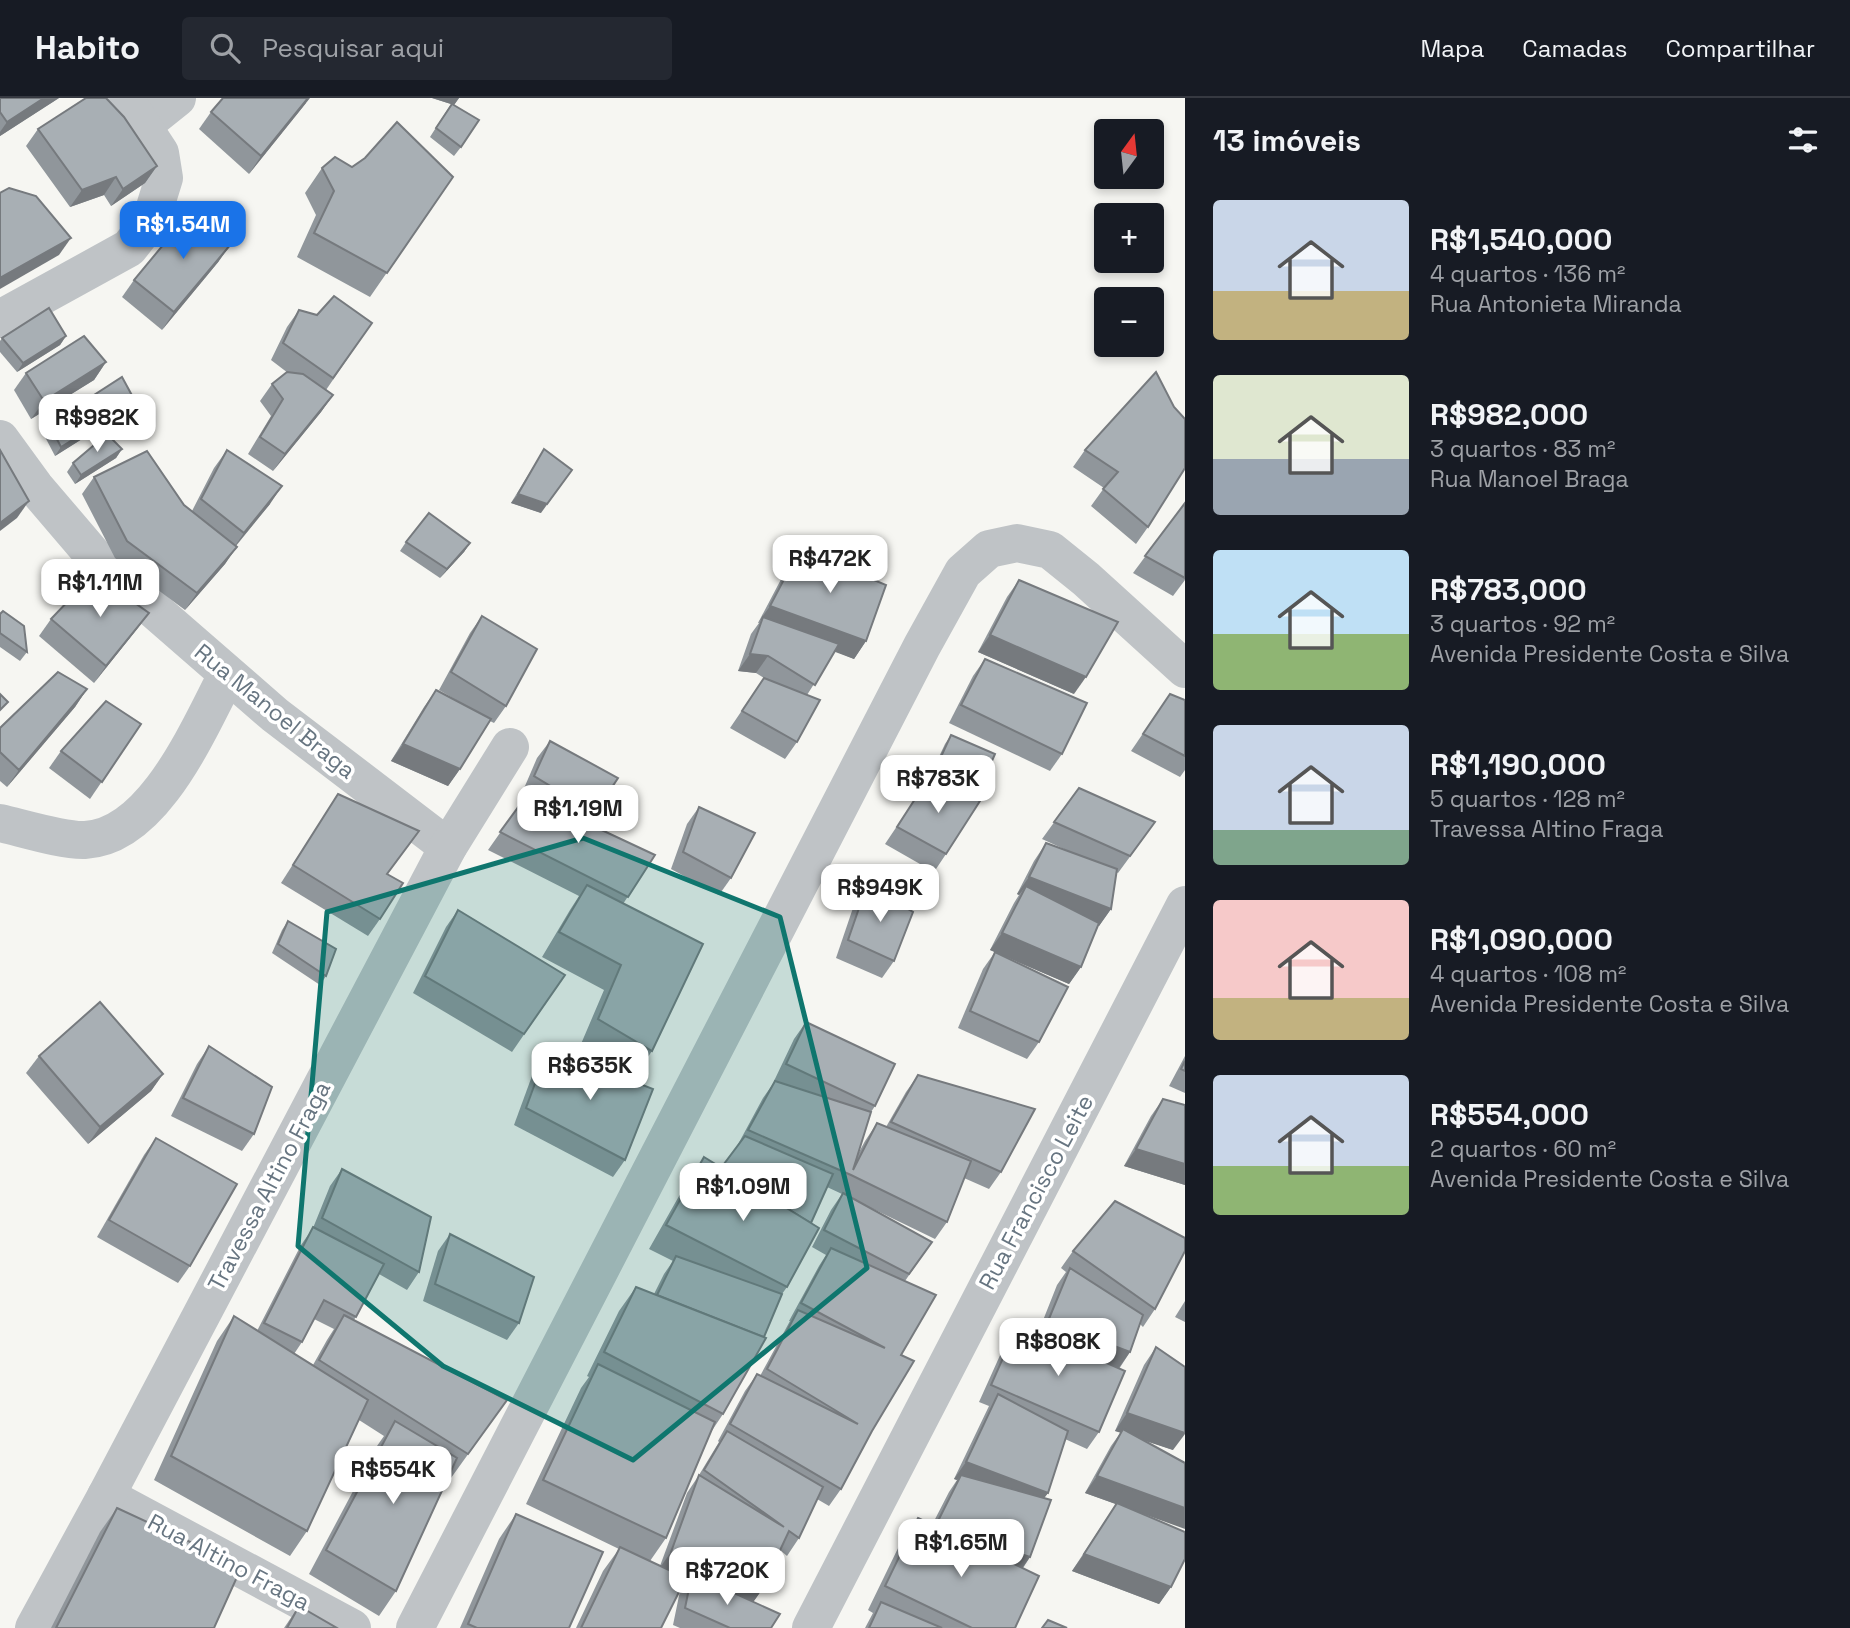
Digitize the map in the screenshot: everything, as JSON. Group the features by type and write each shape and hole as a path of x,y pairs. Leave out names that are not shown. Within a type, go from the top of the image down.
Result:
{"street":[{"path":"0,319 130,248 151,220 164,178 160,153 133,112 177,98"},
{"name":"Rua Manoel Braga","path":"0,439 35,487 99,562 275,715 448,847"},
{"path":"415,1628 922,646 963,572 989,550 1017,543 1050,550 1185,669"},
{"path":"0,823 84,840 113,834 131,821 156,796 183,757 227,675"},
{"name":"Travessa Altino Fraga","path":"34,1628 448,847 510,747"},
{"name":"Rua Francisco Leite","path":"811,1628 1185,905"},
{"name":"Rua Altino Fraga","path":"106,1496 352,1628"}],"highlighted area":[{"path":"583,838 780,917 867,1268 633,1460 443,1366 298,1246 327,912"}],"building":[{"path":"0,98 44,98 7,122 0,112"},
{"path":"86,98 106,98 124,117 157,166 123,189 116,177 82,190 38,129"},
{"path":"223,98 308,98 261,156 211,112"},
{"path":"452,104 479,120 461,147 436,128"},
{"path":"397,122 453,177 387,273 314,233 334,191 322,168 335,157 352,167 365,158"},
{"path":"9,188 36,196 71,238 0,278 0,193"},
{"path":"193,209 231,244 174,312 134,280"},
{"path":"334,296 372,323 333,378 283,343 299,310 317,315"},
{"path":"49,308 66,336 23,363 2,338"},
{"path":"84,336 106,362 44,401 26,373"},
{"path":"287,372 303,374 333,395 285,454 260,437 283,399 272,384"},
{"path":"1156,372 1174,407 1185,419 1185,468 1148,527 1103,489 1118,472 1085,450"},
{"path":"122,377 135,401 61,447 49,424"},
{"path":"107,434 122,449 81,475 73,463"},
{"path":"544,449 572,470 547,504 518,494"},
{"path":"0,450 29,501 0,523"},
{"path":"227,450 282,486 244,533 201,499"},
{"path":"147,451 184,505 237,547 197,593 127,541 94,477"},
{"path":"1185,503 1185,578 1145,556"},
{"path":"429,513 470,543 447,569 406,542"},
{"path":"800,549 886,585 866,641 770,606"},
{"path":"94,574 149,613 106,666 51,619"},
{"path":"1019,580 1118,622 1086,677 990,635"},
{"path":"3,611 24,626 27,652 0,633 0,614"},
{"path":"482,616 537,649 506,706 451,672"},
{"path":"763,617 839,644 815,685 768,656 750,654"},
{"path":"985,659 1087,703 1062,754 961,705"},
{"path":"58,672 87,689 19,770 0,752 0,728"},
{"path":"764,678 820,700 797,742 742,711"},
{"path":"436,690 491,719 460,769 403,744"},
{"path":"0,694 8,702 0,710"},
{"path":"1170,694 1185,700 1185,756 1143,734"},
{"path":"106,701 141,724 102,782 61,751"},
{"path":"951,735 995,754 978,793 934,772"},
{"path":"550,741 618,778 595,813 534,776"},
{"path":"928,779 980,801 946,854 897,827"},
{"path":"1079,788 1155,822 1130,856 1054,822"},
{"path":"338,794 419,831 387,874 403,883 380,919 293,865"},
{"path":"527,795 655,855 628,897 500,832"},
{"path":"699,807 755,833 731,878 683,852"},
{"path":"1046,843 1117,869 1111,909 1029,877"},
{"path":"587,885 703,944 652,1051 598,1019 621,965 559,932"},
{"path":"867,885 913,912 894,961 848,940"},
{"path":"1026,886 1099,923 1081,967 1002,933"},
{"path":"458,910 565,975 524,1034 425,976"},
{"path":"288,921 336,949 326,976 278,944"},
{"path":"995,952 1068,987 1039,1042 970,1011"},
{"path":"100,1002 163,1074 100,1127 39,1056"},
{"path":"806,1022 895,1064 875,1106 786,1064"},
{"path":"209,1046 272,1087 254,1134 183,1098"},
{"path":"548,1048 653,1089 625,1160 526,1108"},
{"path":"918,1075 1035,1109 1001,1172 891,1122"},
{"path":"775,1081 871,1112 853,1170 877,1123 971,1161 947,1222 851,1175 748,1130"},
{"path":"1163,1099 1185,1105 1185,1164 1136,1149"},
{"path":"745,1136 833,1174 811,1223 721,1168"},
{"path":"156,1138 237,1184 190,1266 109,1220"},
{"path":"704,1157 819,1228 787,1287 666,1225"},
{"path":"342,1169 431,1217 419,1272 322,1218"},
{"path":"843,1193 932,1242 909,1274 824,1230"},
{"path":"1115,1201 1185,1238 1185,1251 1155,1309 1073,1251"},
{"path":"313,1227 384,1264 356,1317 324,1300 302,1342 264,1323"},
{"path":"450,1234 534,1277 519,1323 435,1284"},
{"path":"831,1248 936,1295 901,1355 914,1361 841,1489 730,1424 757,1374 858,1424 767,1369 798,1310 885,1348 801,1303"},
{"path":"676,1256 782,1294 764,1337 657,1295"},
{"path":"1070,1268 1143,1315 1130,1352 1048,1321"},
{"path":"636,1287 766,1338 723,1414 604,1352"},
{"path":"344,1315 507,1400 468,1454 319,1360"},
{"path":"234,1316 368,1400 307,1531 171,1456"},
{"path":"1018,1324 1125,1371 1099,1432 991,1385"},
{"path":"1156,1347 1185,1367 1185,1433 1127,1413"},
{"path":"598,1364 715,1422 666,1538 543,1480"},
{"path":"998,1394 1068,1431 1048,1493 966,1462"},
{"path":"395,1421 457,1458 396,1591 326,1550"},
{"path":"1123,1429 1185,1463 1185,1508 1097,1476"},
{"path":"727,1431 823,1487 799,1538 789,1531 761,1591 671,1552 699,1475 784,1527 704,1470"},
{"path":"961,1475 1051,1500 1030,1557 936,1525"},
{"path":"1117,1503 1185,1532 1185,1559 1171,1587 1084,1554"},
{"path":"117,1508 242,1566 214,1628 56,1628"},
{"path":"516,1514 603,1552 569,1628 477,1628 468,1624"},
{"path":"918,1518 1039,1576 1015,1628 972,1628 885,1586"},
{"path":"620,1547 686,1578 661,1628 581,1628"},
{"path":"692,1574 780,1614 771,1628 730,1628 685,1608"},
{"path":"881,1602 942,1628 869,1628"},
{"path":"299,1606 337,1628 287,1628"},
{"path":"1048,1620 1067,1628 1042,1628"}]}
